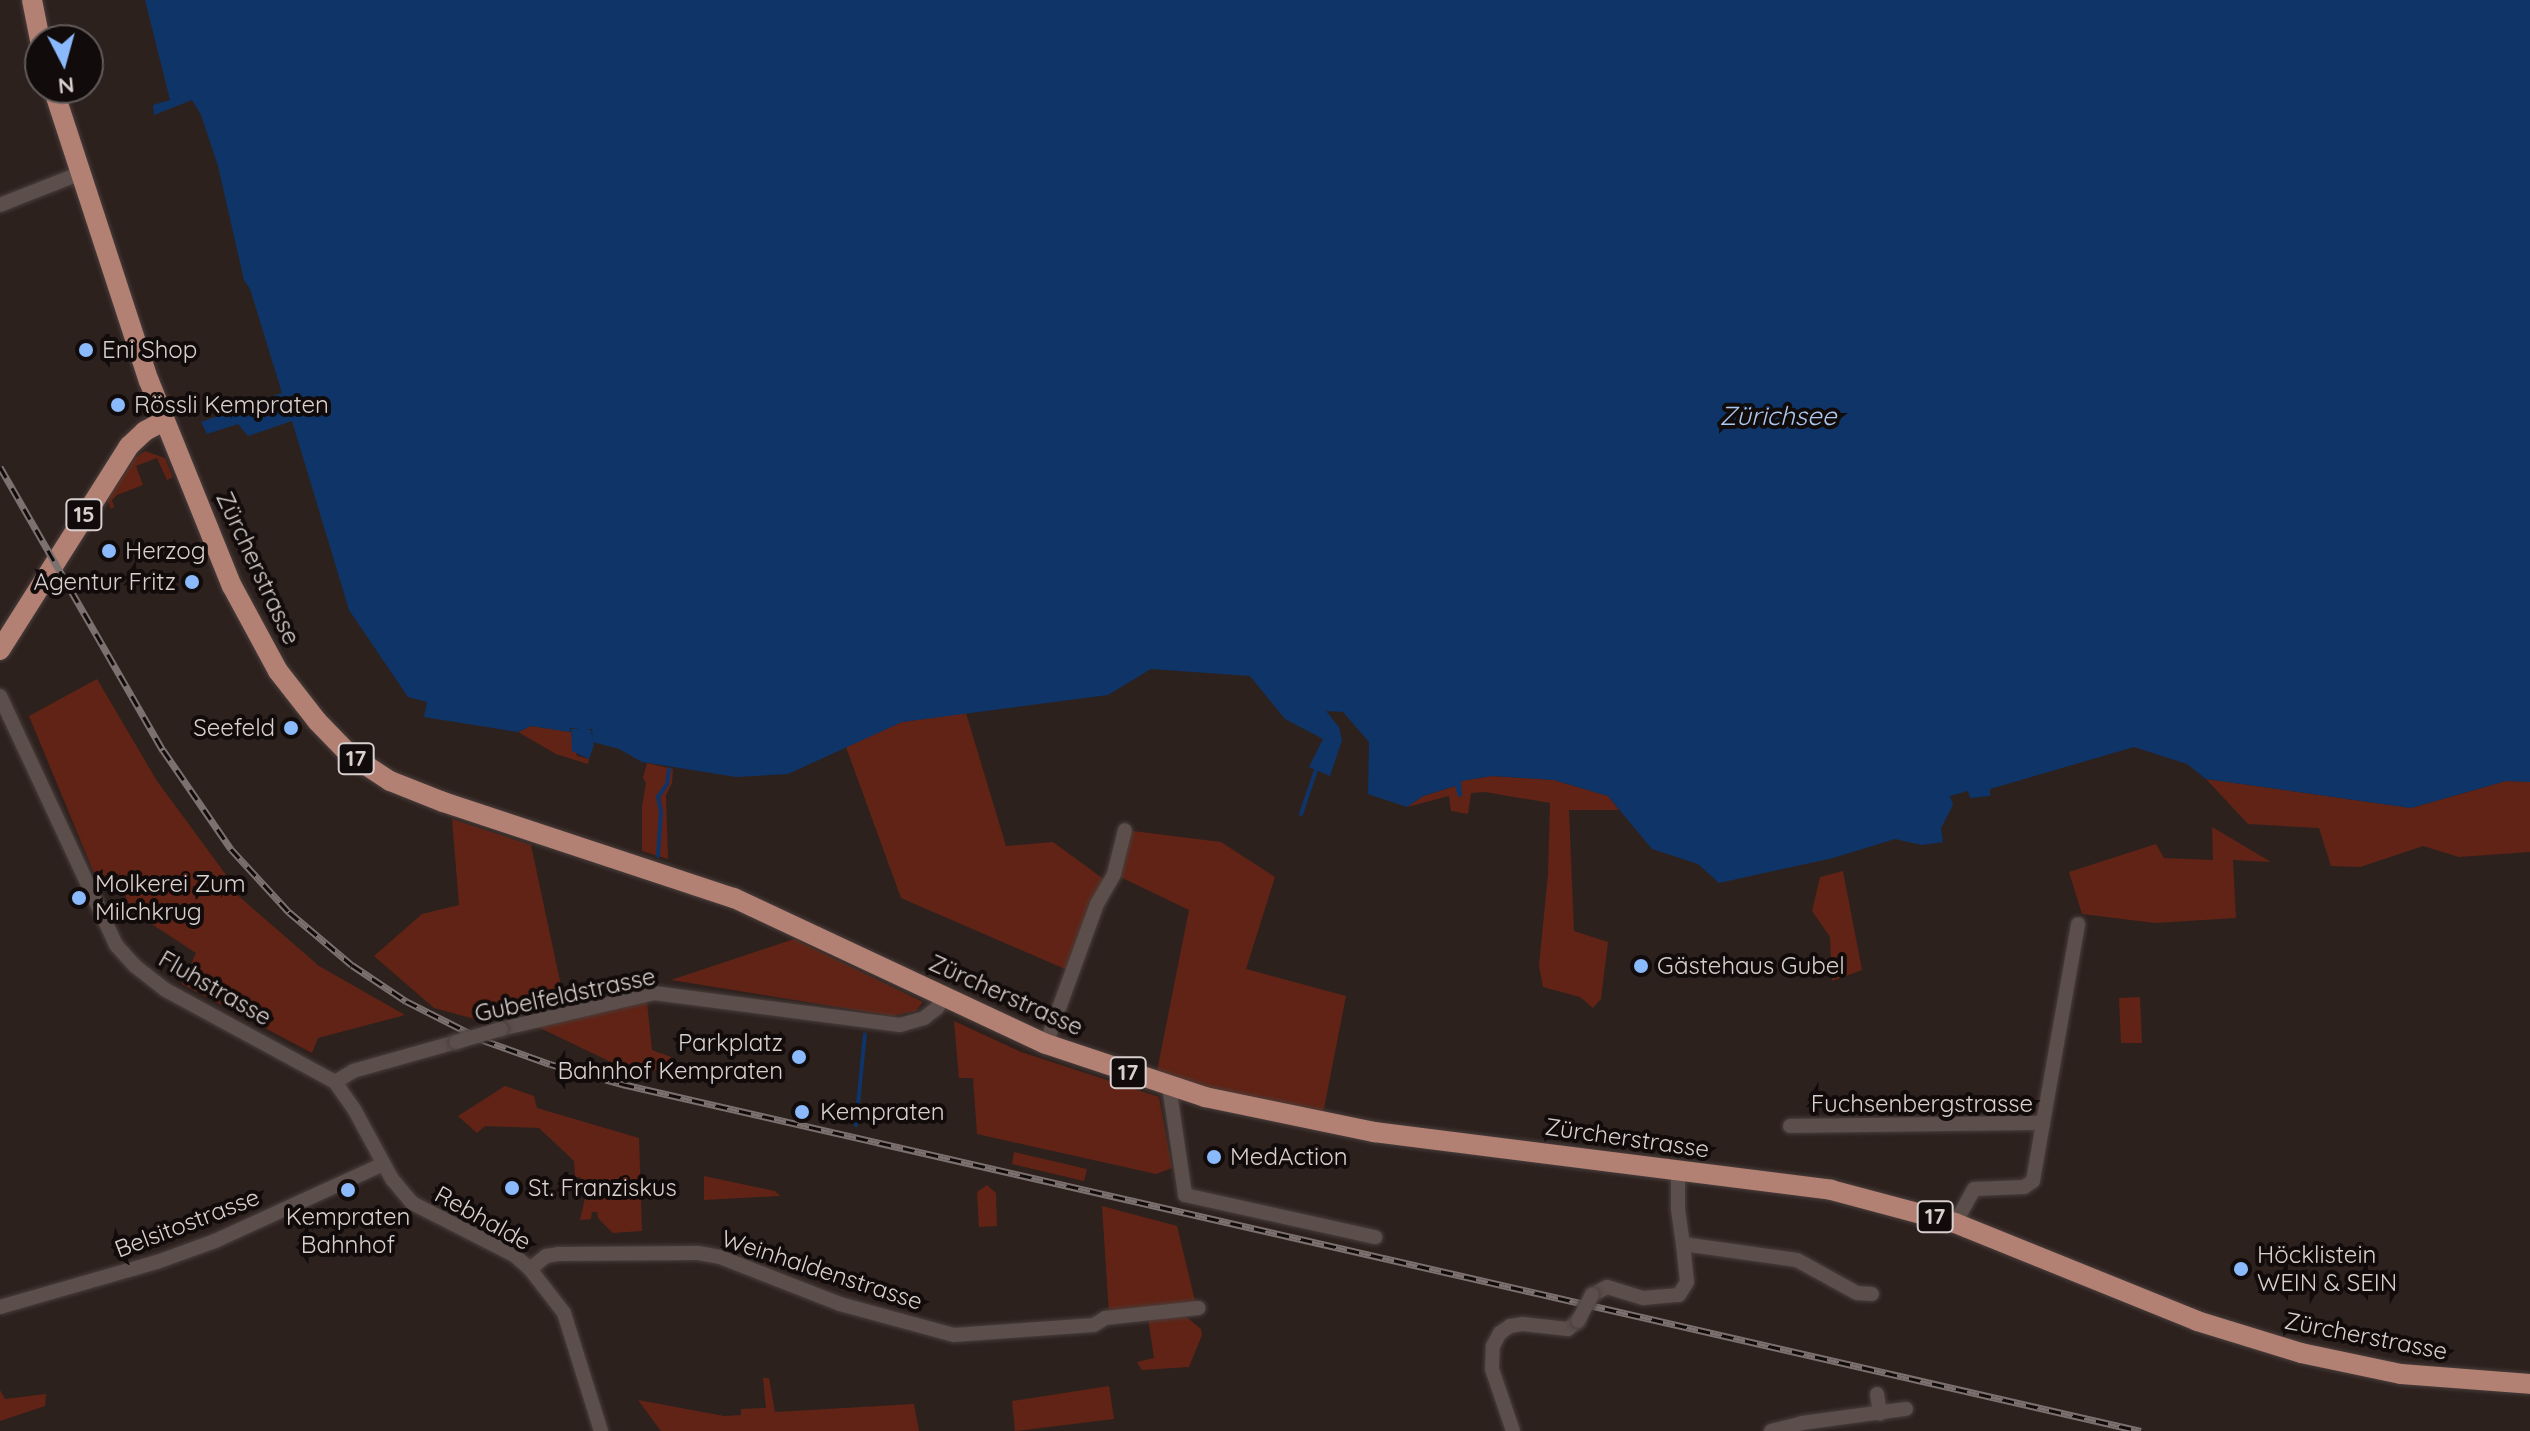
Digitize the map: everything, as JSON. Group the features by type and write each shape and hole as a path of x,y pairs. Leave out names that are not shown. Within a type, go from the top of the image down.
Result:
{"main road":[{"path":"32,0 37,24"},
{"name":"Zürcherstrasse","path":"58,104 164,421 232,586 278,671 317,721 349,754 390,781 443,802 734,898 1046,1044 1169,1086 1321,1124 1678,1173 1831,1190 1955,1223 2197,1321 2301,1353 2401,1374 2530,1384"},
{"name":"15","path":"0,650 129,446 145,431 164,421"}],"street":[{"path":"0,205 81,173"},
{"name":"Fluhstrasse","path":"0,696 5,715 116,945 135,966 164,989 335,1082"},
{"path":"1046,1044 1097,904 1114,874 1125,830"},
{"path":"2043,1123 2078,924"},
{"name":"Gubelfeldstrasse","path":"335,1082 353,1071 501,1029 654,993 747,1002 900,1025 913,1023 933,1012 943,997"},
{"path":"335,1082 383,1164"},
{"path":"1169,1086 1185,1195 1375,1237"},
{"name":"Fuchsenbergstrasse","path":"1790,1126 2043,1123 2033,1181 2024,1187 1974,1189 1955,1223"},
{"name":"Rebhalde","path":"383,1164 392,1179 422,1210 494,1243 530,1269 564,1313 601,1431"},
{"name":"Belsitostrasse","path":"0,1307 157,1262 275,1214 383,1164"},
{"path":"1513,1431 1492,1369 1493,1346 1500,1333 1510,1326 1522,1324 1568,1329 1578,1321 1592,1295 1600,1288 1609,1287 1643,1298 1663,1299 1679,1295 1687,1282 1678,1209 1678,1173"},
{"path":"1683,1244 1797,1260 1857,1293 1872,1294"},
{"name":"Weinhaldenstrasse","path":"530,1269 546,1256 558,1254 698,1253 720,1257 840,1304 954,1335 1094,1325 1105,1318 1198,1308"},
{"path":"1877,1394 1880,1414"},
{"path":"1771,1431 1802,1423 1906,1409"}],"shaded area":[{"path":"145,451 165,458 173,477 167,480 157,458 136,466 143,485 117,495 112,500 114,507 111,509 107,500 135,458"},
{"path":"97,679 157,781 235,887 235,893 319,966 405,1015 318,1038 312,1053 182,984 196,953 153,925 145,913 135,916 114,873 96,878 29,716"},
{"path":"966,713 1006,846 1053,842 1109,883 1072,972 901,898 846,747 902,722"},
{"path":"531,726 571,732 577,756 589,759 588,764 556,754 518,732"},
{"path":"647,763 673,769 672,783 666,795 668,859 642,851 642,806 646,783 643,778"},
{"path":"1492,776 1554,780 1608,796 1619,810 1569,810 1574,931 1608,942 1601,999 1593,1008 1580,997 1543,987 1539,966 1548,874 1550,803 1485,792 1471,793 1468,814 1451,811 1449,796 1407,807 1423,796 1456,786 1462,797 1460,781"},
{"path":"2206,779 2411,808 2506,781 2530,782 2530,852 2459,857 2423,846 2360,867 2331,866 2319,828 2248,824"},
{"path":"452,819 531,845 564,1000 486,1022 434,1008 374,956 422,914 459,905"},
{"path":"2212,827 2271,862 2233,860 2236,918 2155,923 2082,914 2069,872 2156,844 2164,858 2213,860"},
{"path":"1125,830 1221,842 1275,877 1246,969 1346,996 1321,1124 1155,1081 1189,910 1114,874"},
{"path":"1843,871 1862,970 1832,981 1830,937 1812,911 1820,877"},
{"path":"794,939 923,1002 916,1011 893,1016 671,980"},
{"path":"2140,997 2142,1043 2121,1043 2119,998"},
{"path":"647,1002 652,1050 671,1057 667,1072 613,1063 538,1027"},
{"path":"954,1021 1021,1052 1159,1097 1172,1168 1156,1174 977,1134 973,1078 959,1078"},
{"path":"505,1086 534,1096 537,1108 639,1138 642,1231 613,1233 598,1218 597,1212 592,1212 591,1219 580,1220 587,1189 580,1177 575,1177 574,1161 539,1128 485,1126 477,1133 458,1116"},
{"path":"1014,1152 1087,1169 1084,1181 1012,1164"},
{"path":"704,1176 775,1191 780,1196 704,1200"},
{"path":"987,1185 996,1193 997,1226 979,1227 977,1192"},
{"path":"1102,1206 1177,1226 1196,1305 1109,1314"},
{"path":"1184,1315 1201,1329 1202,1335 1189,1367 1142,1370 1137,1362 1154,1358 1148,1318"},
{"path":"763,1378 769,1378 775,1412 914,1404 919,1431 661,1431 638,1400 724,1416 741,1415 741,1409 766,1408"},
{"path":"1109,1386 1114,1419 1015,1431 1012,1401"},
{"path":"0,1390 5,1399 46,1394 45,1406 0,1421"}],"water":[{"name":"Zürichsee","path":"145,0 2530,0 2530,782 2506,781 2411,808 2206,779 2187,764 2134,747 1990,789 1990,796 1970,798 1968,791 1950,796 1953,805 1941,828 1943,842 1922,845 1895,839 1833,858 1719,883 1698,864 1652,849 1608,796 1554,780 1492,776 1461,781 1462,797 1458,796 1455,786 1423,796 1407,807 1368,794 1369,742 1343,712 1326,711 1339,727 1342,740 1330,776 1309,767 1323,739 1285,719 1250,676 1151,669 1108,695 902,722 788,774 736,777 642,762 619,749 593,742 589,759 572,751 571,729 580,728 570,728 570,732 531,726 518,732 424,717 427,702 408,697 349,610 292,421 248,436 238,424 207,434 201,422 282,393 250,289 244,280 218,166 201,115 192,100 154,115 153,105 170,100"}],"waterway":[{"path":"658,856 661,812 658,797 667,784 669,769"},
{"path":"1301,814 1316,770"},
{"path":"856,1125 865,1034"}],"railway":[{"path":"0,467 163,750 231,849 289,912 352,965 406,1001 483,1040 550,1064 622,1084 2141,1431"}],"place":[{"name":"Eni Shop","path":"86,350"},
{"name":"Rössli Kempraten","path":"118,405"},
{"name":"Herzog","path":"109,551"},
{"name":"Agentur Fritz","path":"192,582"},
{"name":"Seefeld","path":"291,728"},
{"name":"Molkerei Zum Milchkrug","path":"79,898"},
{"name":"Gästehaus Gubel","path":"1641,966"},
{"name":"Parkplatz Bahnhof Kempraten","path":"799,1057"},
{"name":"Kempraten","path":"802,1112"},
{"name":"MedAction","path":"1214,1157"},
{"name":"St. Franziskus","path":"512,1188"},
{"name":"Kempraten Bahnhof","path":"348,1190"},
{"name":"Höcklistein WEIN & SEIN","path":"2241,1269"}]}
